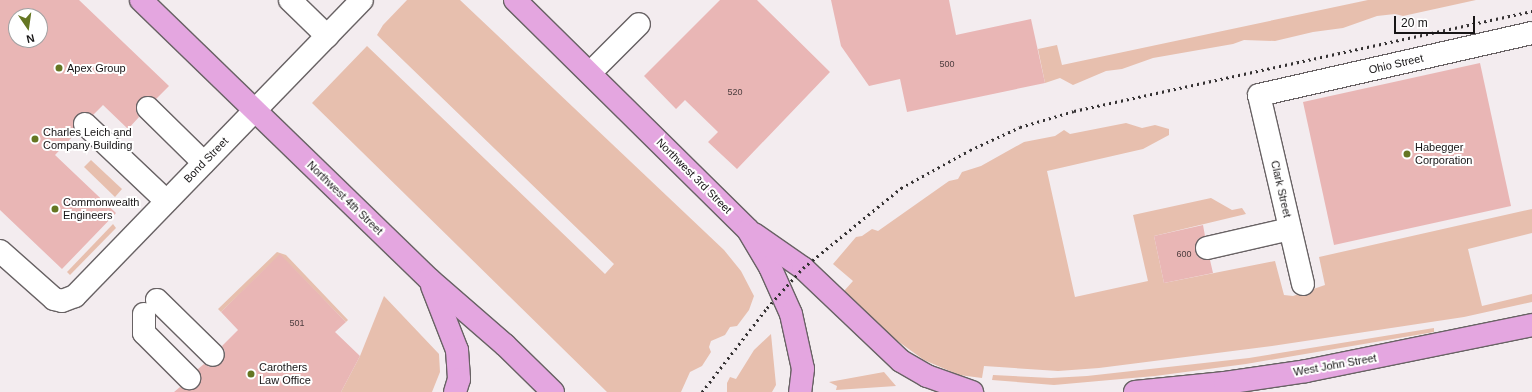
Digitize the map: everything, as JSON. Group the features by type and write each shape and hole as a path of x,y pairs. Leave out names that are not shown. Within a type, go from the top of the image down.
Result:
{"main road":[{"name":"Northwest 4th Street","path":"141,0 429,279 471,318 505,345 553,392"},
{"name":"Northwest 3rd Street","path":"515,0 748,230 770,267 791,314 803,369 800,392"},
{"path":"748,230 803,268 900,361 927,376 972,392"},
{"path":"429,279 457,350 458,379 455,392"},
{"name":"West John Street","path":"1135,392 1225,383 1306,371 1532,326"}],"street":[{"path":"290,0 327,36"},
{"name":"Bond Street","path":"0,251 44,292 62,301 75,296 362,0"},
{"path":"590,73 640,24"},
{"name":"Ohio Street","path":"1259,95 1532,33"},
{"name":"Clark Street","path":"1259,95 1303,284"},
{"path":"148,108 204,163"},
{"path":"85,124 166,201"},
{"path":"1207,248 1290,229"},
{"path":"189,378 144,333 150,307 213,355"}],"shaded area":[{"path":"407,0 460,0 724,250 741,271 754,296 749,310 737,326 730,327 725,335 711,341 709,347 711,352 702,366 690,372 681,392 607,392 312,103 367,46 605,274 614,264 377,35 383,25"},
{"path":"1368,0 1476,0 1403,16 1395,14 1377,16 1343,28 1313,32 1275,41 1244,40 1233,44 1153,58 1122,69 1106,71 1073,85 1060,78 1045,83 1038,49 1057,45 1062,65"},
{"path":"1126,123 1142,128 1155,125 1169,129 1169,135 1143,149 1047,171 1075,297 1148,281 1133,215 1211,198 1232,210 1242,208 1246,214 1154,236 1164,283 1275,261 1284,295 1293,296 1325,285 1319,257 1532,209 1532,233 1468,249 1482,306 1532,294 1532,302 1464,317 1272,346 1099,368 1058,371 984,366 982,378 959,375 924,360 892,337 844,291 853,281 833,264 856,237 862,236 872,229 878,231 949,181 958,179 962,172 981,166 1024,142 1055,136 1064,130 1070,134"},
{"path":"91,160 122,189 115,197 84,167"},
{"path":"113,224 116,228 70,275 67,272"},
{"path":"277,252 286,255 348,320 346,322 280,255 221,312 218,309"},
{"path":"384,296 439,354 440,372 432,392 341,392 360,356"},
{"path":"1434,328 1434,332 1246,364 1155,376 1054,385 992,380 993,375 1051,378 1087,376 1249,358"},
{"path":"771,334 776,385 772,392 727,392 727,383 730,377 736,379 754,350"},
{"path":"884,372 896,386 836,390 837,386 829,382"}],"building":[{"name":"Charles Leich and Company Building","path":"0,0 79,0 169,86 156,99 145,96 139,100 136,111 139,117 128,129 103,105 93,115 82,112 76,116 73,127 76,133 55,155 116,213 62,269 0,210"},
{"path":"720,0 757,0 830,72 737,169 708,142 718,132 685,100 676,109 644,76"},
{"path":"831,0 949,0 956,35 1031,19 1045,83 907,112 900,79 869,86 841,46"},
{"name":"Habegger Corporation","path":"1480,63 1511,206 1334,245 1303,102"},
{"path":"1203,225 1205,236 1198,239 1195,250 1198,257 1210,260 1213,273 1164,283 1154,236"},
{"path":"280,254 346,322 335,332 360,356 341,392 174,392 180,387 186,390 198,387 201,381 198,369 204,364 210,367 222,363 225,352 222,346 238,330 221,312"}],"railway":[{"path":"702,392 767,308 803,268 901,188 970,150 1020,127 1074,111 1532,11"}],"place":[{"name":"Apex Group","path":"59,68"},
{"name":"Charles Leich and Company Building","path":"35,139"},
{"name":"Habegger Corporation","path":"1407,154"},
{"name":"Commonwealth Engineers","path":"55,209"},
{"name":"Carothers Law Office","path":"251,374"}]}
